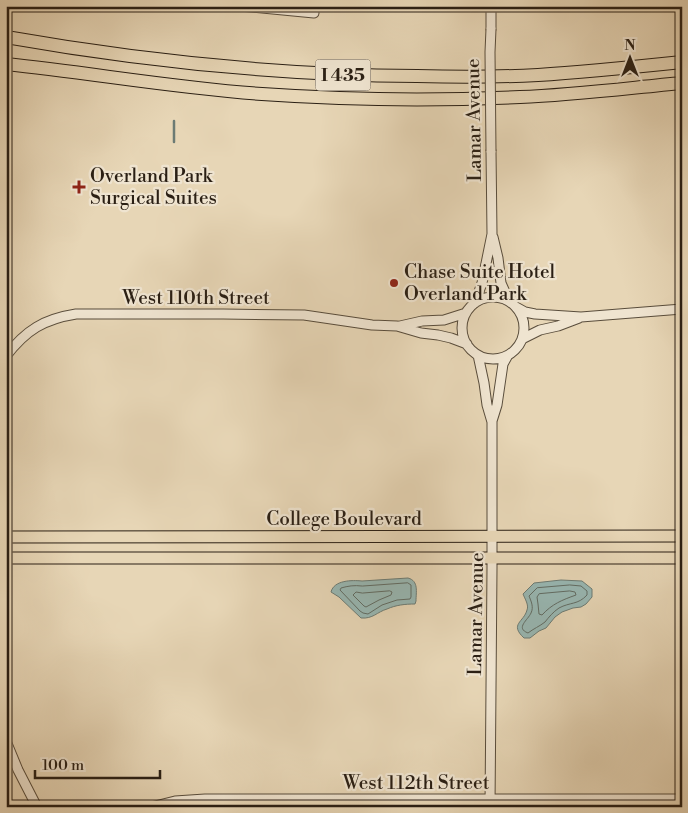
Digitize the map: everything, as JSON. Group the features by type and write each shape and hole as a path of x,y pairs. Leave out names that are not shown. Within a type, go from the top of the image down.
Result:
{"highway":[{"name":"I 435","path":"6,37 115,54 197,64 324,74 537,75 682,62"},
{"name":"I 435","path":"6,60 136,81 224,90 329,97 406,99 520,97 682,84"},
{"path":"6,64 64,70"}],"main road":[{"name":"College Boulevard","path":"6,537 682,536"},
{"name":"College Boulevard","path":"6,558 682,558"}],"street":[{"path":"240,6 314,12"},
{"name":"Lamar Avenue","path":"475,303 482,283 492,234 491,6"},
{"name":"Lamar Avenue","path":"492,234 498,258 501,284 512,304"},
{"path":"512,304 522,318 524,325 522,339 518,346 508,355 492,359 472,351 462,331 463,320 466,313 475,303 485,298 500,298 512,304 525,312 535,314 581,317 682,309"},
{"name":"West 110th Street","path":"6,356 10,345 34,328 49,321 76,314 279,314 304,315 372,325 397,326 422,321 444,320 466,313"},
{"path":"522,339 540,330 558,326 581,317"},
{"name":"West 110th Street","path":"397,326 420,333 451,338 467,344"},
{"name":"Lamar Avenue","path":"478,355 492,422"},
{"name":"Lamar Avenue","path":"490,803 492,422 497,405 503,364 508,355"},
{"path":"6,741 37,807"},
{"name":"West 112th Street","path":"151,807 174,801 205,799 490,803 682,799"}],"water":[{"path":"412,579 415,584 415,604 394,607 369,617 361,618 331,592 339,583 349,581"},
{"path":"561,580 582,581 592,589 592,597 581,607 562,612 546,628 530,638 524,638 518,629 527,608 523,594 534,583"}],"waterway":[{"path":"174,121 174,142"}],"place":[{"name":"Overland Park Surgical Suites","path":"79,187"},
{"name":"Chase Suite Hotel Overland Park","path":"394,283"}]}
